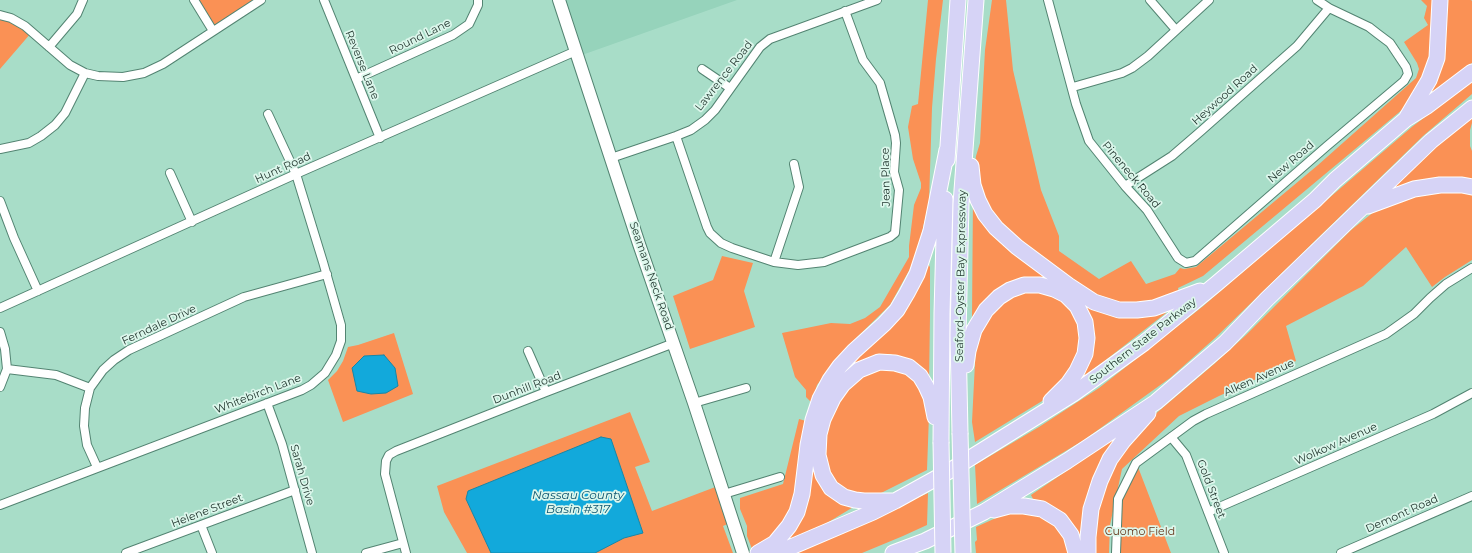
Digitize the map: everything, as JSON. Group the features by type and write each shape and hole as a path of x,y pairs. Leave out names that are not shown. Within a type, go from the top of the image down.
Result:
{"highway":[{"name":"Seaford-Oyster Bay Expressway","path":"943,553 941,442 943,256 948,150 958,0"},
{"name":"Seaford-Oyster Bay Expressway","path":"962,553 958,363 961,204 976,0"},
{"path":"1406,119 1429,80 1437,58 1440,0"},
{"name":"Southern State Parkway","path":"778,553 895,501 951,470 1073,394 1144,343 1315,200 1335,180 1406,119 1427,106 1472,72"},
{"path":"893,553 925,541 984,512 1067,461 1156,402 1224,343 1267,299 1431,141 1472,108"},
{"path":"967,134 975,193 990,222 1018,247 1088,298 1103,306 1119,310 1145,309 1154,308 1183,298 1216,284"},
{"path":"758,553 775,543 790,526 797,512 802,494 808,445 813,420 820,399 830,380 840,366 854,351 897,310 908,293 917,274 931,231 948,150"},
{"path":"1361,209 1414,189 1440,185 1462,185 1472,187"},
{"path":"960,408 968,351 974,330 979,321 992,303 1005,293 1024,285 1040,285 1060,292 1071,300 1076,306 1085,322 1087,342 1083,360 1073,378 1059,394 1028,423"},
{"path":"895,501 859,501 844,497 831,488 823,475 818,455 819,434 829,405 843,384 859,370 879,362 895,363 909,367 920,376 929,391 941,442"},
{"path":"1088,553 1091,509 1100,481 1110,460 1124,440 1140,424 1156,402"},
{"path":"984,512 1009,506 1024,506 1042,509 1060,520 1071,536 1076,553"},
{"path":"908,553 925,541"}],"main road":[{"name":"Seamans Neck Road","path":"559,0 741,547"}],"street":[{"path":"49,47 72,20 83,0"},
{"path":"194,0 213,31"},
{"path":"0,15 11,18 25,26 70,65 85,73 98,76 123,77 144,73 163,64 261,0"},
{"name":"Reverse Lane","path":"324,0 380,138"},
{"name":"Round Lane","path":"356,79 453,34 469,24 478,6 478,0"},
{"name":"Lawrence Road","path":"611,158 691,130 705,120 715,110 760,47 770,39 877,0"},
{"name":"Pineneck Road","path":"1048,0 1073,87 1076,104 1089,141 1125,186 1147,210 1178,258 1186,263"},
{"path":"1150,0 1176,30"},
{"path":"1073,87 1122,73 1132,68 1148,56 1209,0"},
{"path":"1317,0 1329,8"},
{"name":"New Road","path":"1186,263 1195,261 1404,81 1408,74 1406,67 1390,43 1369,27 1329,8"},
{"name":"Heywood Road","path":"1125,186 1172,156 1201,131 1296,46 1329,8"},
{"name":"Jean Place","path":"774,262 798,265 824,262 890,237 895,233 899,190 894,172 896,143 895,135 880,83 863,60 845,11"},
{"name":"Hunt Road","path":"0,308 296,174 576,51"},
{"path":"702,69 730,88"},
{"path":"0,149 29,143 55,125 65,113 85,73"},
{"name":"Whitebirch Lane","path":"0,505 302,390 311,385 325,373 336,355 340,341 341,325 296,174 268,114"},
{"path":"676,136 699,208 710,233 722,243 732,248 774,262 799,188 794,164"},
{"path":"170,173 192,222"},
{"path":"0,201 14,238 38,291"},
{"name":"Alken Avenue","path":"1116,553 1118,499 1136,463 1193,421 1206,414 1386,334 1414,314 1446,284 1472,268"},
{"name":"Ferndale Drive","path":"97,467 87,445 84,426 85,408 90,388 114,360 129,350 244,297 326,274"},
{"path":"0,332 5,349 7,369 0,387"},
{"name":"Dunhill Road","path":"403,543 385,474 386,461 389,455 546,392 674,343"},
{"path":"528,351 546,392"},
{"path":"7,369 56,375 90,388"},
{"path":"694,403 746,388"},
{"name":"Wolkow Avenue","path":"1208,512 1434,414 1472,393"},
{"name":"Sarah Drive","path":"267,403 282,444 312,553"},
{"name":"Gold Street","path":"1171,437 1186,455 1224,553"},
{"path":"724,494 780,476"},
{"name":"Helene Street","path":"126,553 295,490"},
{"name":"Demont Road","path":"1341,553 1472,496"},
{"path":"201,525 212,553"},
{"path":"366,553 403,543 406,553"}],"shaded area":[{"path":"564,0 737,0 582,55"}],"green space":[{"path":"196,0 259,0 213,29"},
{"path":"928,0 943,0 932,108 929,202 916,258 890,305 845,349 817,385 812,403 806,397 806,390 795,377 782,333 831,323 850,324 865,318 880,307 909,257 914,205 921,188 921,183 913,159 908,127 912,106 918,104"},
{"path":"992,0 1006,0 1013,70 1041,190 1059,236 1059,251 1099,279 1131,261 1146,284 1175,274 1180,268 1184,269 1196,267 1318,165 1416,78 1419,69 1417,63 1404,42 1428,25 1424,18 1427,6 1421,0 1435,0 1432,60 1403,109 1203,276 1178,288 1179,293 1164,301 1122,307 1088,295 992,218 974,171 980,143 985,50"},
{"path":"1443,0 1472,1 1472,63 1429,94"},
{"path":"0,17 25,28 31,33 0,69"},
{"path":"1472,82 1472,94 1423,136 1215,338 1170,378 1084,440 977,504 975,465 1039,427 1099,388 1202,307 1413,126"},
{"path":"1472,114 1470,146 1472,151 1472,182 1394,190 1392,186"},
{"path":"1423,190 1472,190 1472,260 1432,287 1406,247 1363,286 1286,326 1296,361 1179,416 1122,469 1110,525 1109,553 1093,553 1099,493 1120,450 1146,422 1246,335 1351,230 1375,211"},
{"path":"973,195 1055,281 1036,281 975,320 972,318"},
{"path":"722,256 753,263 744,291 755,327 690,349 673,296 713,280"},
{"path":"928,264 930,267 929,384 913,363 890,354 867,359 838,380"},
{"path":"1031,288 1060,295 1078,315 1085,341 1079,361 1047,398 975,442 972,422 976,343 986,318 1005,297"},
{"path":"1082,301 1165,310 1166,313 1075,382 1081,372"},
{"path":"394,333 413,394 343,422 328,380 337,371 343,361 348,347"},
{"path":"889,365 909,372 925,389 929,415 927,470 875,496 859,497 832,483 822,458 829,411 847,385 868,369"},
{"path":"630,412 650,462 635,467 652,511 718,486 730,523 723,526 733,553 467,553 444,512 437,486"},
{"path":"799,419 806,421 798,463 797,496 780,532 752,549 747,536 747,526 740,509 740,498 783,484"},
{"path":"1121,434 1085,536 1077,539 1034,501 1031,495"},
{"path":"811,456 855,506 822,526 785,541"},
{"name":"Cuomo Field","path":"1138,467 1171,553 1119,553 1120,500"},
{"path":"928,493 927,525 903,536 862,553 794,553 847,530"},
{"path":"1031,510 1051,518 1068,536 1073,553 976,553 976,527 1007,513"}],"water":[{"path":"384,355 395,368 398,386 386,393 371,394 357,391 352,368 364,356"},
{"name":"Nassau County Basin #317","path":"601,437 611,439 643,533 624,538 595,553 491,553 466,499 468,491"}]}
